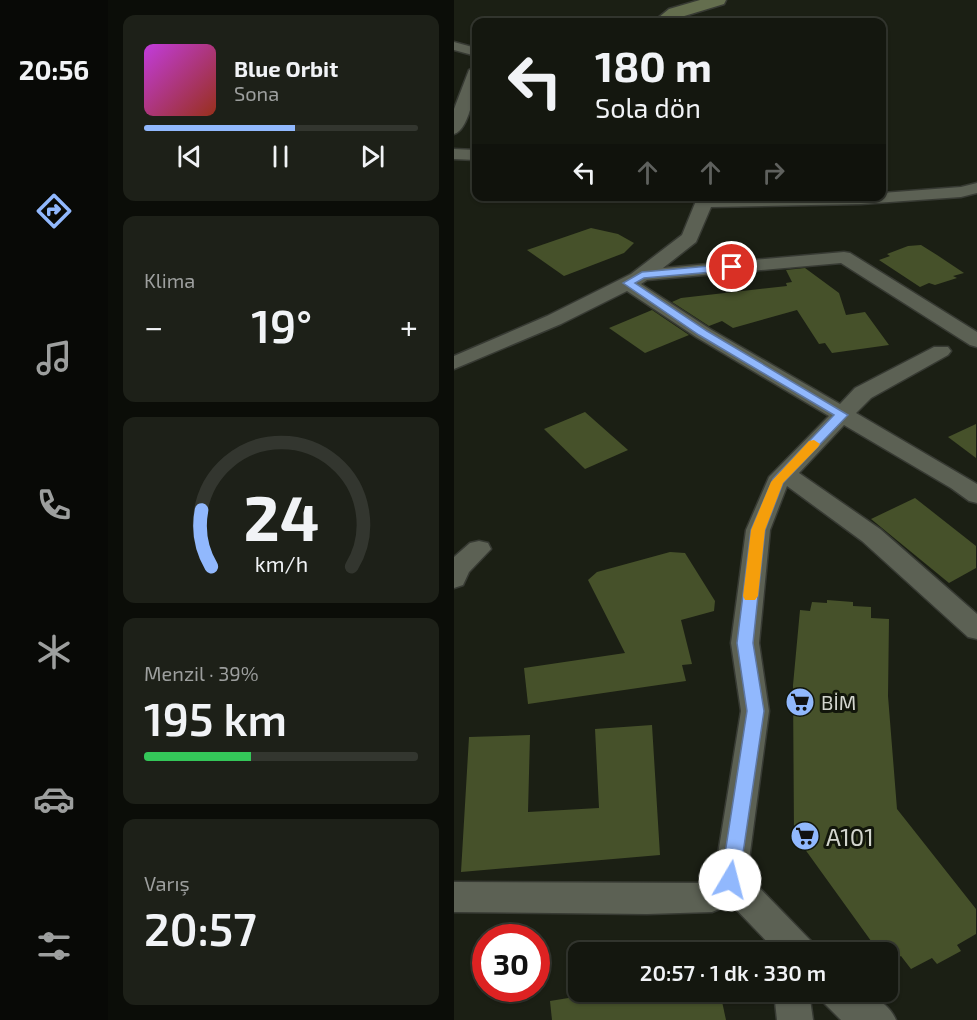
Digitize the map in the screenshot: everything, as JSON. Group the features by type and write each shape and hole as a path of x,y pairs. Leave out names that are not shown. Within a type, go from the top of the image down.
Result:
{"street":[{"path":"668,18 718,0"},
{"path":"454,46 472,51"},
{"path":"454,129 472,81"},
{"path":"454,154 472,155"},
{"path":"886,197 961,192 976,188"},
{"path":"454,363 554,320 635,279 690,238 705,201"},
{"path":"635,279 844,257 976,341"},
{"path":"635,279 703,333 960,483 976,496"},
{"path":"454,897 647,899 712,897 730,880 756,711 745,643 758,530 777,482 863,393 941,351"},
{"path":"785,474 871,535 976,630"},
{"path":"454,579 457,568 479,549"},
{"path":"730,880 788,942"},
{"path":"793,1002 795,1020"},
{"path":"847,1002 878,1020"}],"building":[{"path":"591,228 618,234 634,243 624,253 564,276 527,250"},
{"path":"921,245 964,273 953,276 957,278 935,285 929,283 920,287 879,260 890,256 887,254 908,246"},
{"path":"805,268 839,293 846,315 865,312 889,345 832,353 825,343 819,344 797,310 733,328 722,321 709,326 672,302 681,298 787,286 786,283 792,282 786,270"},
{"path":"652,310 689,335 645,353 609,328"},
{"path":"585,412 628,450 585,469 544,429"},
{"path":"976,424 976,458 948,437"},
{"path":"915,498 976,546 976,568 949,583 871,519"},
{"path":"670,552 685,553 715,601 714,611 681,620 692,664 682,665 686,681 528,704 524,668 625,653 588,580 597,572"},
{"path":"827,600 853,602 853,606 871,607 871,618 889,619 888,696 897,809 976,909 976,934 957,945 961,951 937,964 932,958 911,969 901,956 898,958 898,942 872,942 794,834 793,685 800,610 810,611 812,602 827,603"},
{"path":"652,725 660,855 461,872 469,737 530,735 528,812 599,808 595,729"},
{"path":"568,998 568,1002 722,1002 726,1020 552,1020 550,1001"}],"slow traffic":[{"path":"750,596 758,530 777,482 814,444"}],"place":[{"name":"BİM","path":"800,702"},
{"name":"A101","path":"805,836"}],"route":[{"path":"730,880 756,711 745,643 758,530 777,482 842,415 703,333 628,283 642,275 732,267"}]}
